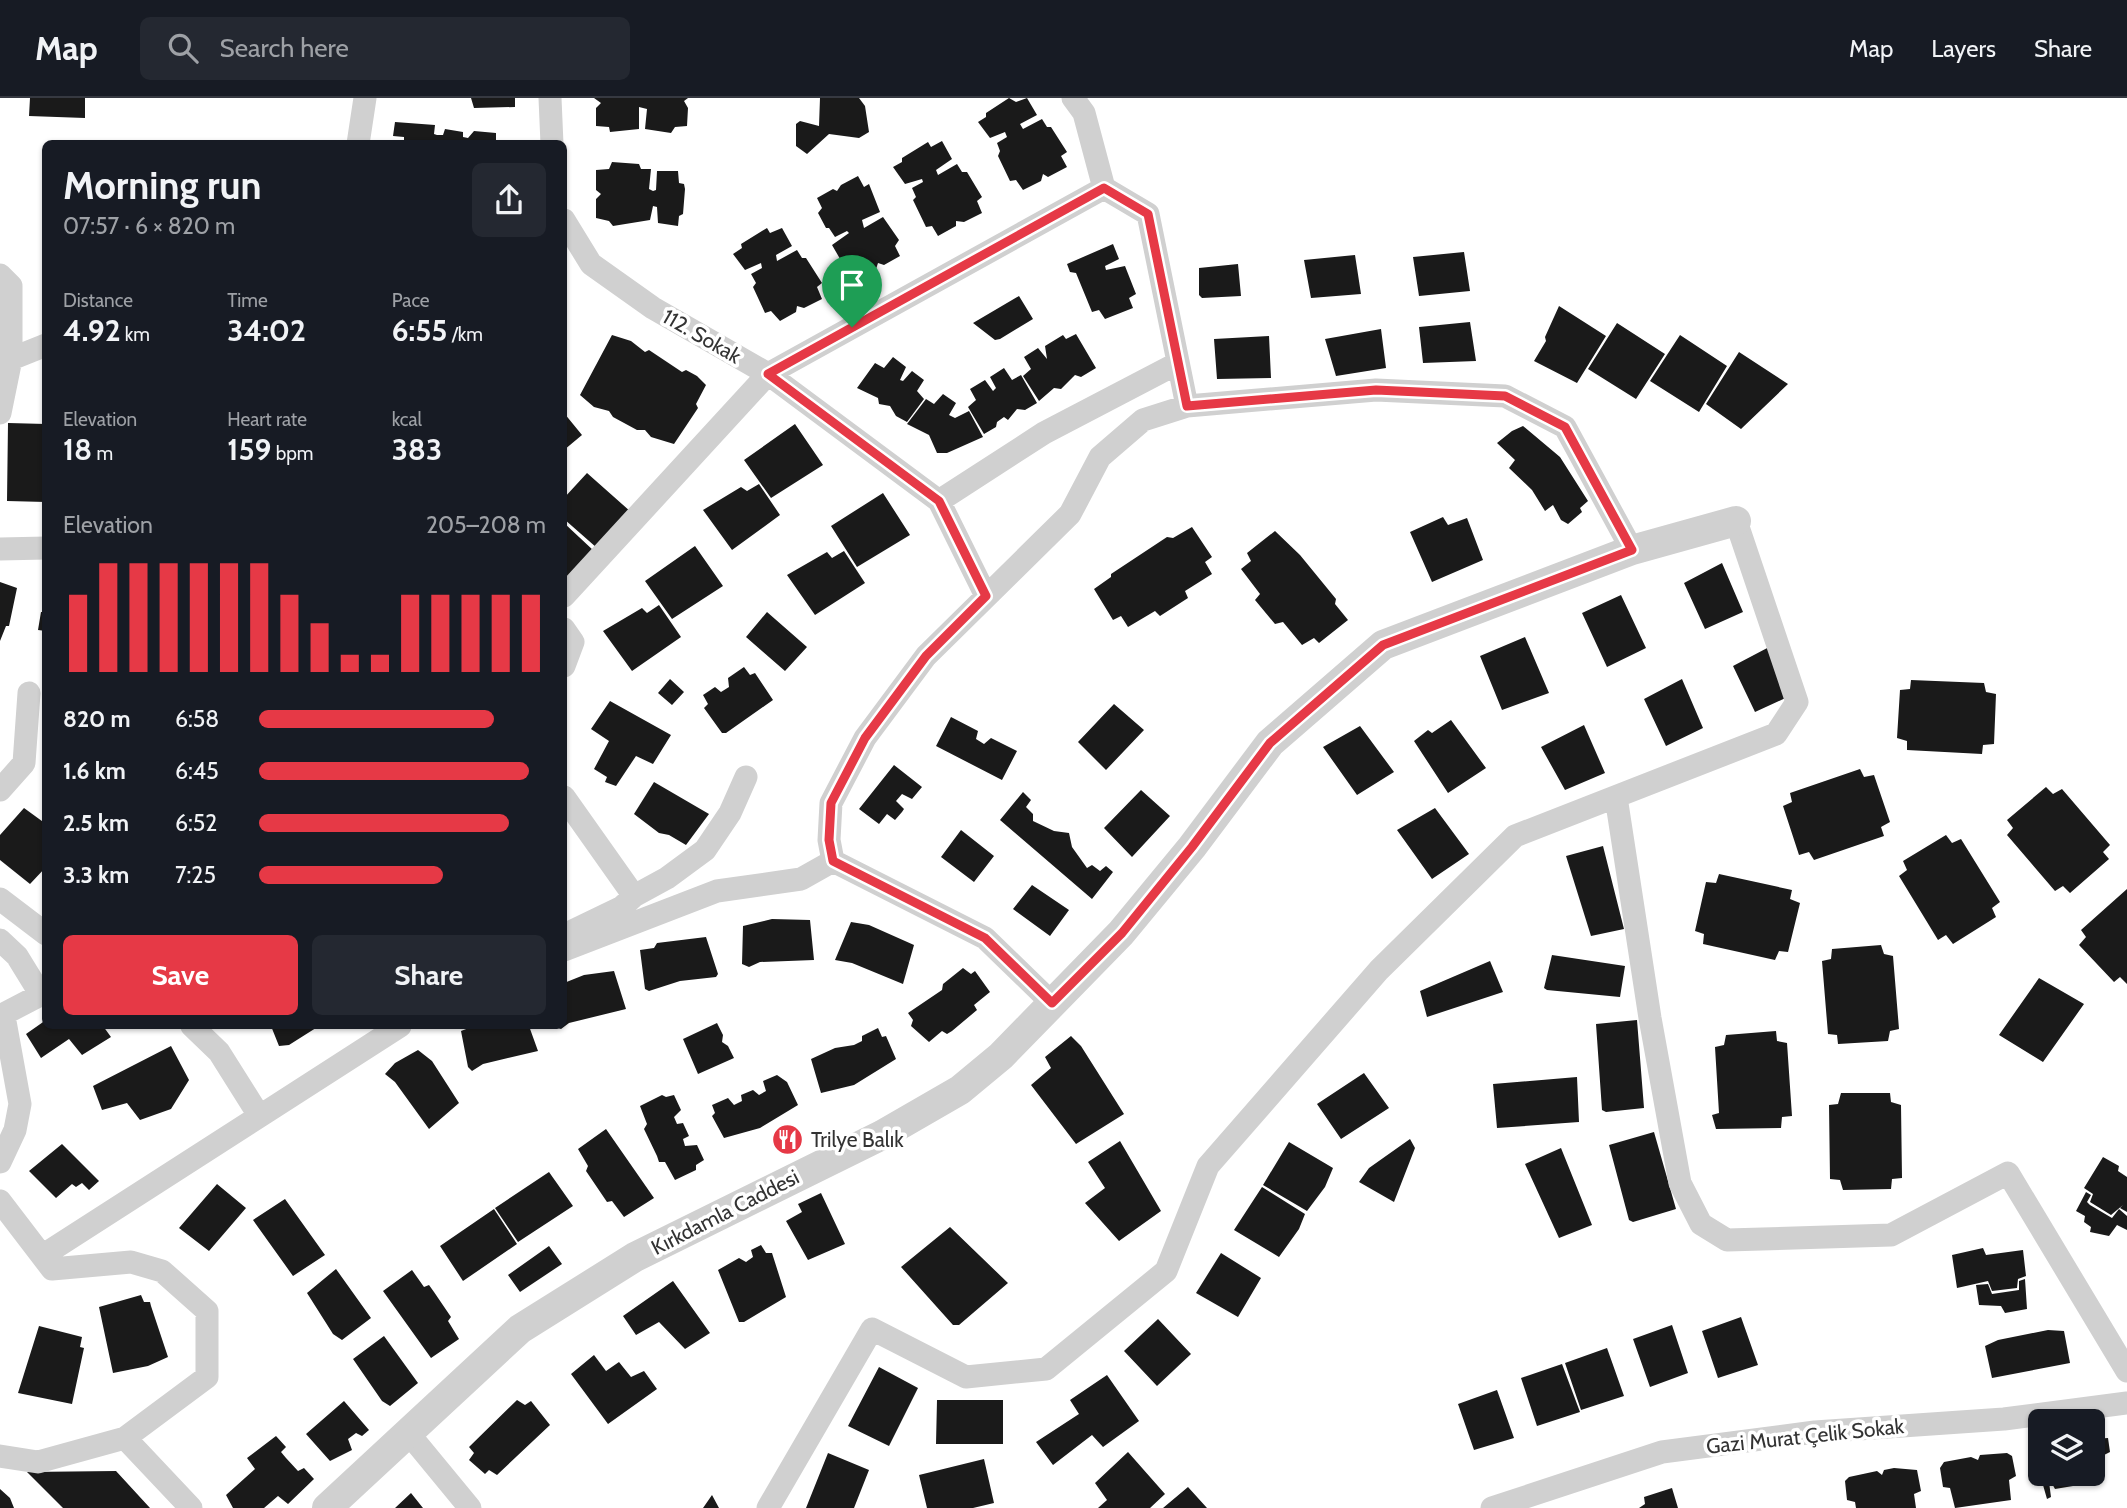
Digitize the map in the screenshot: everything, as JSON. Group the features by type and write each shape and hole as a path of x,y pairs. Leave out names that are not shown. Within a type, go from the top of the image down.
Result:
{"street":[{"path":"359,140 365,98"},
{"path":"550,98 552,140"},
{"path":"1073,98 1084,113 1104,188 1148,214 1187,406"},
{"path":"567,593 768,374 1104,188"},
{"name":"112. Sokak","path":"567,225 591,264 653,308 768,374 939,501 986,596"},
{"path":"0,275 11,286 11,359 0,413"},
{"path":"11,359 42,347"},
{"path":"939,501 1044,433 1178,363"},
{"path":"833,861 829,840 831,803 865,738 926,656 1070,514 1100,457 1143,420 1187,406 1376,390 1505,396 1565,427 1632,550"},
{"path":"768,1508 872,1329 966,1377 1046,1369 1166,1271 1208,1166 1379,970 1515,836 1776,734 1797,702 1736,521"},
{"name":"Kırkdamla Caddesi","path":"327,1508 520,1329 635,1257 882,1135 960,1090 1001,1056 1122,933 1192,847 1270,743 1383,645 1632,550 1736,521"},
{"path":"0,550 42,548"},
{"path":"567,633 573,642 567,658"},
{"path":"0,790 24,763 29,693"},
{"path":"567,934 622,907 634,896 667,878 705,850 730,813 746,777"},
{"path":"1616,797 1650,1018 1680,1183 1701,1224 1727,1240 1891,1235 2008,1173 2127,1371"},
{"path":"567,801 634,896"},
{"path":"833,861 985,938 1052,1003"},
{"path":"567,949 717,891 801,879 833,861"},
{"path":"0,899 42,931"},
{"path":"0,940 17,956 42,992"},
{"path":"0,1162 15,1130 20,1104 2,1016 42,994"},
{"path":"195,1029 219,1052 258,1114"},
{"path":"42,1256 258,1114 395,1029"},
{"path":"0,1201 52,1269 131,1262 162,1271 207,1311 207,1377 125,1438 38,1462 0,1456"},
{"name":"Gazi Murat Çelik Sokak","path":"1492,1508 1662,1452 1815,1432 2004,1419 2127,1403"},
{"path":"409,1434 470,1508"},
{"path":"125,1438 191,1508"}],"building":[{"path":"30,98 85,98 85,118 29,116"},
{"path":"471,98 515,98 515,107 474,108"},
{"path":"594,98 688,98 684,101 688,108 687,126 675,127 671,133 645,129 647,109 639,107 639,129 610,132 609,127 596,126 596,108 601,103"},
{"path":"820,98 859,98 865,106 869,132 859,138 829,134 807,154 796,146 796,124 800,121 819,126"},
{"path":"1009,98 1016,102 1027,98 1037,115 1020,124 1023,129 1042,119 1047,127 1051,127 1067,152 1061,156 1067,167 1048,177 1043,174 1041,181 1023,190 1016,180 1010,181 998,156 1000,151 997,143 1007,137 1005,132 990,138 978,122 986,117 986,113"},
{"path":"395,122 435,125 434,134 437,135 443,135 445,129 463,132 463,137 468,138 474,131 496,133 496,140 404,140 404,137 393,136"},
{"path":"942,141 952,159 936,170 938,175 957,164 962,172 967,172 982,197 977,201 982,213 964,222 956,221 956,226 938,236 932,226 926,227 913,200 916,197 912,188 923,182 922,179 905,184 893,167 928,142 931,147"},
{"path":"612,162 639,164 641,169 651,169 649,189 653,191 656,190 657,171 678,171 679,183 684,184 685,189 683,214 679,216 678,226 658,223 657,207 653,206 650,220 613,226 609,221 596,218 596,199 601,194 596,190 596,170 609,169"},
{"path":"858,176 864,187 869,184 880,212 862,220 864,228 883,217 899,240 895,246 900,256 884,265 878,263 876,269 854,283 832,245 849,233 847,231 835,237 829,228 826,228 818,213 822,208 817,198 833,189 837,191 841,185"},
{"path":"767,228 770,233 782,228 792,246 776,255 777,261 797,250 802,258 806,258 822,283 817,287 822,299 804,308 797,306 796,312 780,321 771,311 765,313 753,287 756,283 751,274 762,268 761,263 745,270 733,254 742,248 741,244"},
{"path":"1113,244 1119,259 1105,266 1106,270 1125,266 1136,294 1129,298 1133,308 1105,319 1099,310 1092,312 1076,273 1070,272 1067,264"},
{"path":"1464,252 1470,291 1419,296 1413,257"},
{"path":"1355,255 1361,294 1311,298 1304,260"},
{"path":"1238,264 1241,296 1202,298 1199,295 1199,268"},
{"path":"1019,296 1033,319 1000,339 995,340 973,323"},
{"path":"1559,306 1606,336 1577,383 1534,361 1546,341 1545,337"},
{"path":"1470,322 1476,361 1423,363 1419,327"},
{"path":"1617,323 1665,354 1636,399 1588,369"},
{"path":"1381,329 1386,368 1336,376 1325,339"},
{"path":"1076,334 1096,368 1081,377 1075,375 1061,389 1054,388 1039,401 1023,376 1031,369 1024,357 1038,348 1047,359 1045,346 1063,335 1066,339"},
{"path":"612,335 631,341 645,352 649,350 682,372 686,370 697,376 706,385 696,404 698,408 674,444 651,437 645,430 637,430 613,417 609,411 594,407 580,395"},
{"path":"1680,335 1727,366 1699,412 1650,381"},
{"path":"1269,336 1271,378 1217,379 1214,339"},
{"path":"1739,352 1788,384 1741,429 1706,404"},
{"path":"893,357 906,367 900,380 903,381 912,371 924,380 917,391 924,399 907,422 896,416 890,406 879,404 878,398 857,388 875,363 884,368"},
{"path":"1004,368 1012,380 1021,375 1037,403 1025,410 1017,409 1008,420 1004,417 997,422 996,427 984,434 968,407 976,400 970,389 985,380 993,391 996,388 990,377"},
{"path":"943,394 956,403 949,415 955,418 969,411 983,437 947,453 937,453 929,435 907,424 926,399 934,404"},
{"path":"567,417 582,435 567,448"},
{"path":"8,423 42,424 42,502 7,501"},
{"path":"795,424 823,465 771,498 744,460"},
{"path":"1523,426 1560,457 1588,501 1580,508 1582,512 1568,524 1561,520 1553,505 1545,511 1532,490 1509,468 1515,460 1497,443"},
{"path":"587,473 631,512 597,548 567,522 567,495"},
{"path":"759,484 780,515 732,550 703,510 741,487 747,491"},
{"path":"883,493 910,535 857,567 831,526"},
{"path":"1443,517 1448,525 1467,518 1483,560 1432,582 1410,532"},
{"path":"567,526 594,551 567,582"},
{"path":"1192,527 1212,557 1205,562 1212,574 1185,591 1188,598 1160,616 1155,611 1128,627 1121,616 1113,620 1094,589 1111,577 1111,574 1167,537 1173,538"},
{"path":"1275,531 1300,555 1336,599 1335,604 1348,620 1319,643 1314,638 1302,645 1283,622 1275,624 1255,600 1260,594 1241,569 1251,561 1247,553"},
{"path":"695,546 723,586 672,619 645,581"},
{"path":"844,551 865,583 815,615 787,575 827,552 832,558"},
{"path":"1722,563 1743,612 1705,629 1684,583"},
{"path":"0,582 17,588 9,626 6,626 0,641"},
{"path":"1621,595 1646,648 1607,667 1582,613"},
{"path":"659,605 681,637 632,671 603,631 642,608 647,613"},
{"path":"41,612 42,612 42,630 38,630"},
{"path":"767,612 807,647 785,671 746,637"},
{"path":"1525,637 1549,693 1502,710 1480,656"},
{"path":"1771,646 1792,695 1755,712 1733,666"},
{"path":"744,667 750,675 755,673 773,700 726,733 722,733 704,708 708,704 703,695 715,687 721,692 729,687 728,678"},
{"path":"670,679 684,692 672,705 658,693"},
{"path":"1682,679 1703,728 1666,746 1644,699"},
{"path":"1911,680 1984,683 1986,692 1996,694 1994,744 1983,745 1982,754 1907,750 1907,741 1897,738 1900,690 1910,689"},
{"path":"610,701 671,735 653,764 636,756 616,786 605,782 607,777 594,769 609,741 591,729"},
{"path":"1114,704 1144,730 1106,770 1078,742"},
{"path":"951,717 978,731 976,739 984,744 991,738 1017,751 1002,780 936,746"},
{"path":"1451,720 1486,768 1448,793 1414,741 1428,730 1432,733"},
{"path":"1584,725 1605,773 1565,790 1541,747"},
{"path":"1360,726 1394,772 1357,795 1323,747"},
{"path":"894,765 922,787 912,799 902,794 896,801 904,809 902,812 895,820 887,814 879,824 859,809"},
{"path":"1860,769 1864,777 1874,775 1890,822 1881,827 1884,836 1814,860 1809,852 1799,855 1783,806 1792,802 1790,793"},
{"path":"654,782 709,814 686,845 669,835 659,833 634,814"},
{"path":"2046,787 2053,794 2062,789 2110,845 2103,852 2109,859 2070,893 2063,886 2055,891 2007,835 2013,828 2007,820"},
{"path":"1141,790 1170,816 1132,857 1104,828"},
{"path":"1023,792 1031,800 1026,807 1033,814 1033,821 1054,831 1069,833 1072,847 1087,868 1092,865 1100,871 1106,866 1113,872 1092,899 1000,820"},
{"path":"24,808 42,821 42,871 30,884 0,860 0,835"},
{"path":"1435,808 1469,854 1432,879 1397,830"},
{"path":"961,830 994,856 974,882 941,857"},
{"path":"1946,835 1952,843 1961,839 2000,902 1992,908 1996,917 1953,944 1946,935 1938,940 1899,876 1907,870 1903,861"},
{"path":"1603,846 1624,929 1591,936 1566,856"},
{"path":"1719,874 1792,890 1790,899 1800,903 1788,952 1779,951 1775,960 1703,944 1704,934 1695,931 1706,882 1716,883"},
{"path":"1032,885 1069,910 1050,936 1013,909"},
{"path":"2127,889 2127,984 2120,977 2114,982 2079,945 2086,937 2081,930"},
{"path":"772,919 810,920 814,960 760,962 749,967 742,964 743,926"},
{"path":"851,922 869,925 914,945 903,984 852,963 835,960"},
{"path":"706,937 718,974 716,977 680,981 649,991 645,989 640,950 654,948 657,943"},
{"path":"1881,945 1884,954 1893,956 1899,1029 1890,1031 1888,1041 1838,1044 1837,1035 1828,1034 1822,961 1831,959 1832,949"},
{"path":"1552,955 1625,966 1620,997 1547,990 1544,988"},
{"path":"1490,961 1503,992 1427,1017 1420,991"},
{"path":"963,968 971,974 975,971 990,992 974,1005 977,1010 952,1031 947,1034 942,1031 929,1042 911,1026 913,1020 908,1013 942,990 943,984"},
{"path":"614,971 626,1009 567,1024 567,982 584,975"},
{"path":"2039,978 2084,1004 2043,1062 1999,1035"},
{"path":"1637,1020 1644,1108 1606,1112 1602,1110 1596,1024"},
{"path":"42,1023 42,1029 105,1029 111,1037 82,1055 69,1039 41,1058 26,1034"},
{"path":"717,1023 723,1035 722,1042 728,1046 734,1058 698,1074 683,1039"},
{"path":"878,1028 882,1037 886,1036 896,1059 854,1085 821,1093 811,1059 835,1048 854,1045 862,1041 862,1036"},
{"path":"272,1029 314,1029 289,1045 279,1046"},
{"path":"530,1029 538,1051 483,1064 472,1071 468,1067 461,1031"},
{"path":"1776,1031 1777,1041 1787,1043 1792,1116 1782,1117 1781,1128 1716,1129 1712,1115 1719,1113 1715,1047 1724,1045 1726,1035"},
{"path":"1071,1036 1081,1046 1124,1114 1076,1144 1031,1085 1051,1068 1045,1057"},
{"path":"171,1046 189,1080 171,1109 140,1120 127,1103 102,1110 93,1086"},
{"path":"418,1050 432,1061 459,1103 429,1129 395,1082 385,1074 395,1063"},
{"path":"1364,1073 1389,1108 1341,1139 1317,1104"},
{"path":"777,1075 787,1082 798,1105 760,1128 724,1138 712,1116 715,1113 712,1105 728,1098 734,1105 742,1101 741,1095 753,1090 759,1095 766,1091 763,1081"},
{"path":"1577,1077 1579,1122 1497,1128 1493,1084"},
{"path":"1841,1093 1890,1093 1891,1102 1901,1105 1902,1178 1892,1179 1891,1189 1843,1190 1840,1180 1830,1179 1829,1105 1838,1104"},
{"path":"662,1095 674,1095 681,1110 674,1117 677,1124 683,1123 689,1136 683,1139 685,1146 697,1145 704,1160 696,1165 696,1170 675,1180 665,1162 659,1162 644,1129 647,1124 640,1106"},
{"path":"606,1129 654,1198 624,1217 612,1201 607,1202 586,1171 588,1166 578,1149"},
{"path":"1654,1132 1676,1209 1633,1222 1629,1220 1609,1145"},
{"path":"1410,1139 1415,1148 1394,1202 1359,1182 1369,1168"},
{"path":"1120,1141 1161,1211 1119,1241 1085,1203 1105,1188 1088,1162"},
{"path":"1289,1142 1333,1168 1325,1187 1307,1211 1263,1185"},
{"path":"62,1144 99,1181 89,1190 82,1183 76,1187 72,1184 56,1198 29,1171"},
{"path":"1561,1148 1592,1225 1559,1238 1525,1164"},
{"path":"2103,1157 2119,1166 2118,1171 2127,1177 2127,1212 2120,1208 2123,1205 2111,1215 2090,1202 2093,1194 2084,1188"},
{"path":"549,1172 573,1206 518,1242 495,1208"},
{"path":"217,1184 246,1208 209,1251 179,1228"},
{"path":"1262,1187 1305,1214 1299,1229 1279,1257 1234,1230"},
{"path":"2086,1192 2091,1195 2087,1202 2090,1205 2112,1218 2119,1209 2127,1216 2127,1230 2117,1225 2109,1236 2090,1232 2091,1227 2084,1222 2085,1216 2076,1211"},
{"path":"821,1193 845,1244 808,1260 786,1221 802,1212 798,1204"},
{"path":"285,1199 325,1255 293,1276 253,1220"},
{"path":"494,1209 517,1244 463,1281 440,1246"},
{"path":"950,1227 1008,1283 959,1325 953,1325 901,1267"},
{"path":"761,1245 766,1253 772,1253 786,1297 744,1322 739,1322 718,1270 739,1258 746,1262 753,1257 751,1250"},
{"path":"549,1246 562,1264 520,1292 508,1275"},
{"path":"1983,1248 1986,1255 2023,1250 2026,1276 2018,1279 2017,1288 1992,1291 1988,1281 1957,1288 1952,1255"},
{"path":"1221,1253 1261,1278 1238,1317 1196,1293"},
{"path":"336,1269 371,1318 342,1340 333,1334 307,1293"},
{"path":"412,1270 424,1287 429,1285 434,1292 451,1317 448,1321 459,1339 431,1358 383,1291"},
{"path":"2025,1279 2027,1309 2005,1313 2001,1306 1979,1305 1976,1285 1988,1284 1992,1294 2019,1290 2019,1281"},
{"path":"673,1281 710,1333 685,1349 659,1322 636,1335 623,1316"},
{"path":"141,1295 144,1302 150,1302 168,1357 148,1366 113,1373 99,1307"},
{"path":"1741,1317 1758,1365 1718,1378 1702,1331"},
{"path":"1158,1319 1191,1354 1157,1386 1124,1351"},
{"path":"1672,1325 1688,1373 1650,1387 1633,1339"},
{"path":"39,1326 82,1337 80,1347 84,1348 72,1404 18,1393"},
{"path":"2048,1330 2064,1331 2070,1363 1992,1378 1985,1346 1998,1340"},
{"path":"384,1336 418,1383 390,1406 382,1401 353,1359"},
{"path":"1607,1348 1624,1396 1581,1410 1565,1363"},
{"path":"594,1355 606,1371 619,1362 631,1377 644,1371 657,1389 608,1424 571,1374"},
{"path":"1562,1364 1580,1412 1537,1426 1521,1378"},
{"path":"879,1367 918,1388 889,1446 848,1426"},
{"path":"1107,1375 1139,1421 1103,1447 1092,1435 1053,1465 1036,1442 1079,1414 1070,1400"},
{"path":"1497,1390 1514,1438 1474,1450 1458,1404"},
{"path":"517,1400 525,1405 531,1401 550,1425 497,1475 489,1470 485,1474 469,1460 474,1453 469,1447"},
{"path":"937,1400 1003,1400 1003,1444 936,1444"},
{"path":"344,1401 369,1430 362,1436 356,1433 348,1439 352,1450 330,1461 306,1434"},
{"path":"276,1436 286,1447 281,1452 286,1458 298,1471 304,1468 314,1479 288,1504 278,1496 264,1508 233,1508 226,1495 255,1469 247,1458"},
{"path":"2105,1438 2108,1438 2110,1452 2105,1454"},
{"path":"1128,1452 1165,1494 1150,1508 1098,1508 1107,1500 1095,1483"},
{"path":"828,1453 869,1470 854,1508 806,1508"},
{"path":"2007,1453 2012,1456 2016,1476 2009,1480 2011,1500 1955,1508 1950,1488 1943,1487 1940,1468 1944,1462 1971,1457 1978,1460 1980,1455"},
{"path":"984,1459 994,1503 973,1508 927,1508 919,1475"},
{"path":"1884,1470 1917,1470 1921,1491 1914,1494 1916,1508 1856,1508 1855,1502 1847,1500 1845,1481 1849,1477 1877,1471 1882,1475"},
{"path":"116,1471 150,1508 63,1508 27,1472"},
{"path":"2043,1486 2050,1486 2051,1497 2047,1499"},
{"path":"1188,1487 1207,1508 1163,1508"},
{"path":"1672,1488 1678,1508 1639,1508 1645,1504 1644,1497"},
{"path":"0,1489 10,1498 14,1508 0,1508"},
{"path":"411,1493 423,1508 395,1508"},
{"path":"712,1495 719,1508 703,1508"}],"place":[{"name":"Trilye Balık","path":"788,1139"}],"route":[{"path":"1104,188 1148,214 1187,406 1376,390 1505,396 1565,427 1632,550 1383,645 1270,743 1192,847 1122,933 1052,1003 985,938 833,861 829,840 831,803 865,738 926,656 986,596 939,501 768,374 852,327 1104,188"}]}
